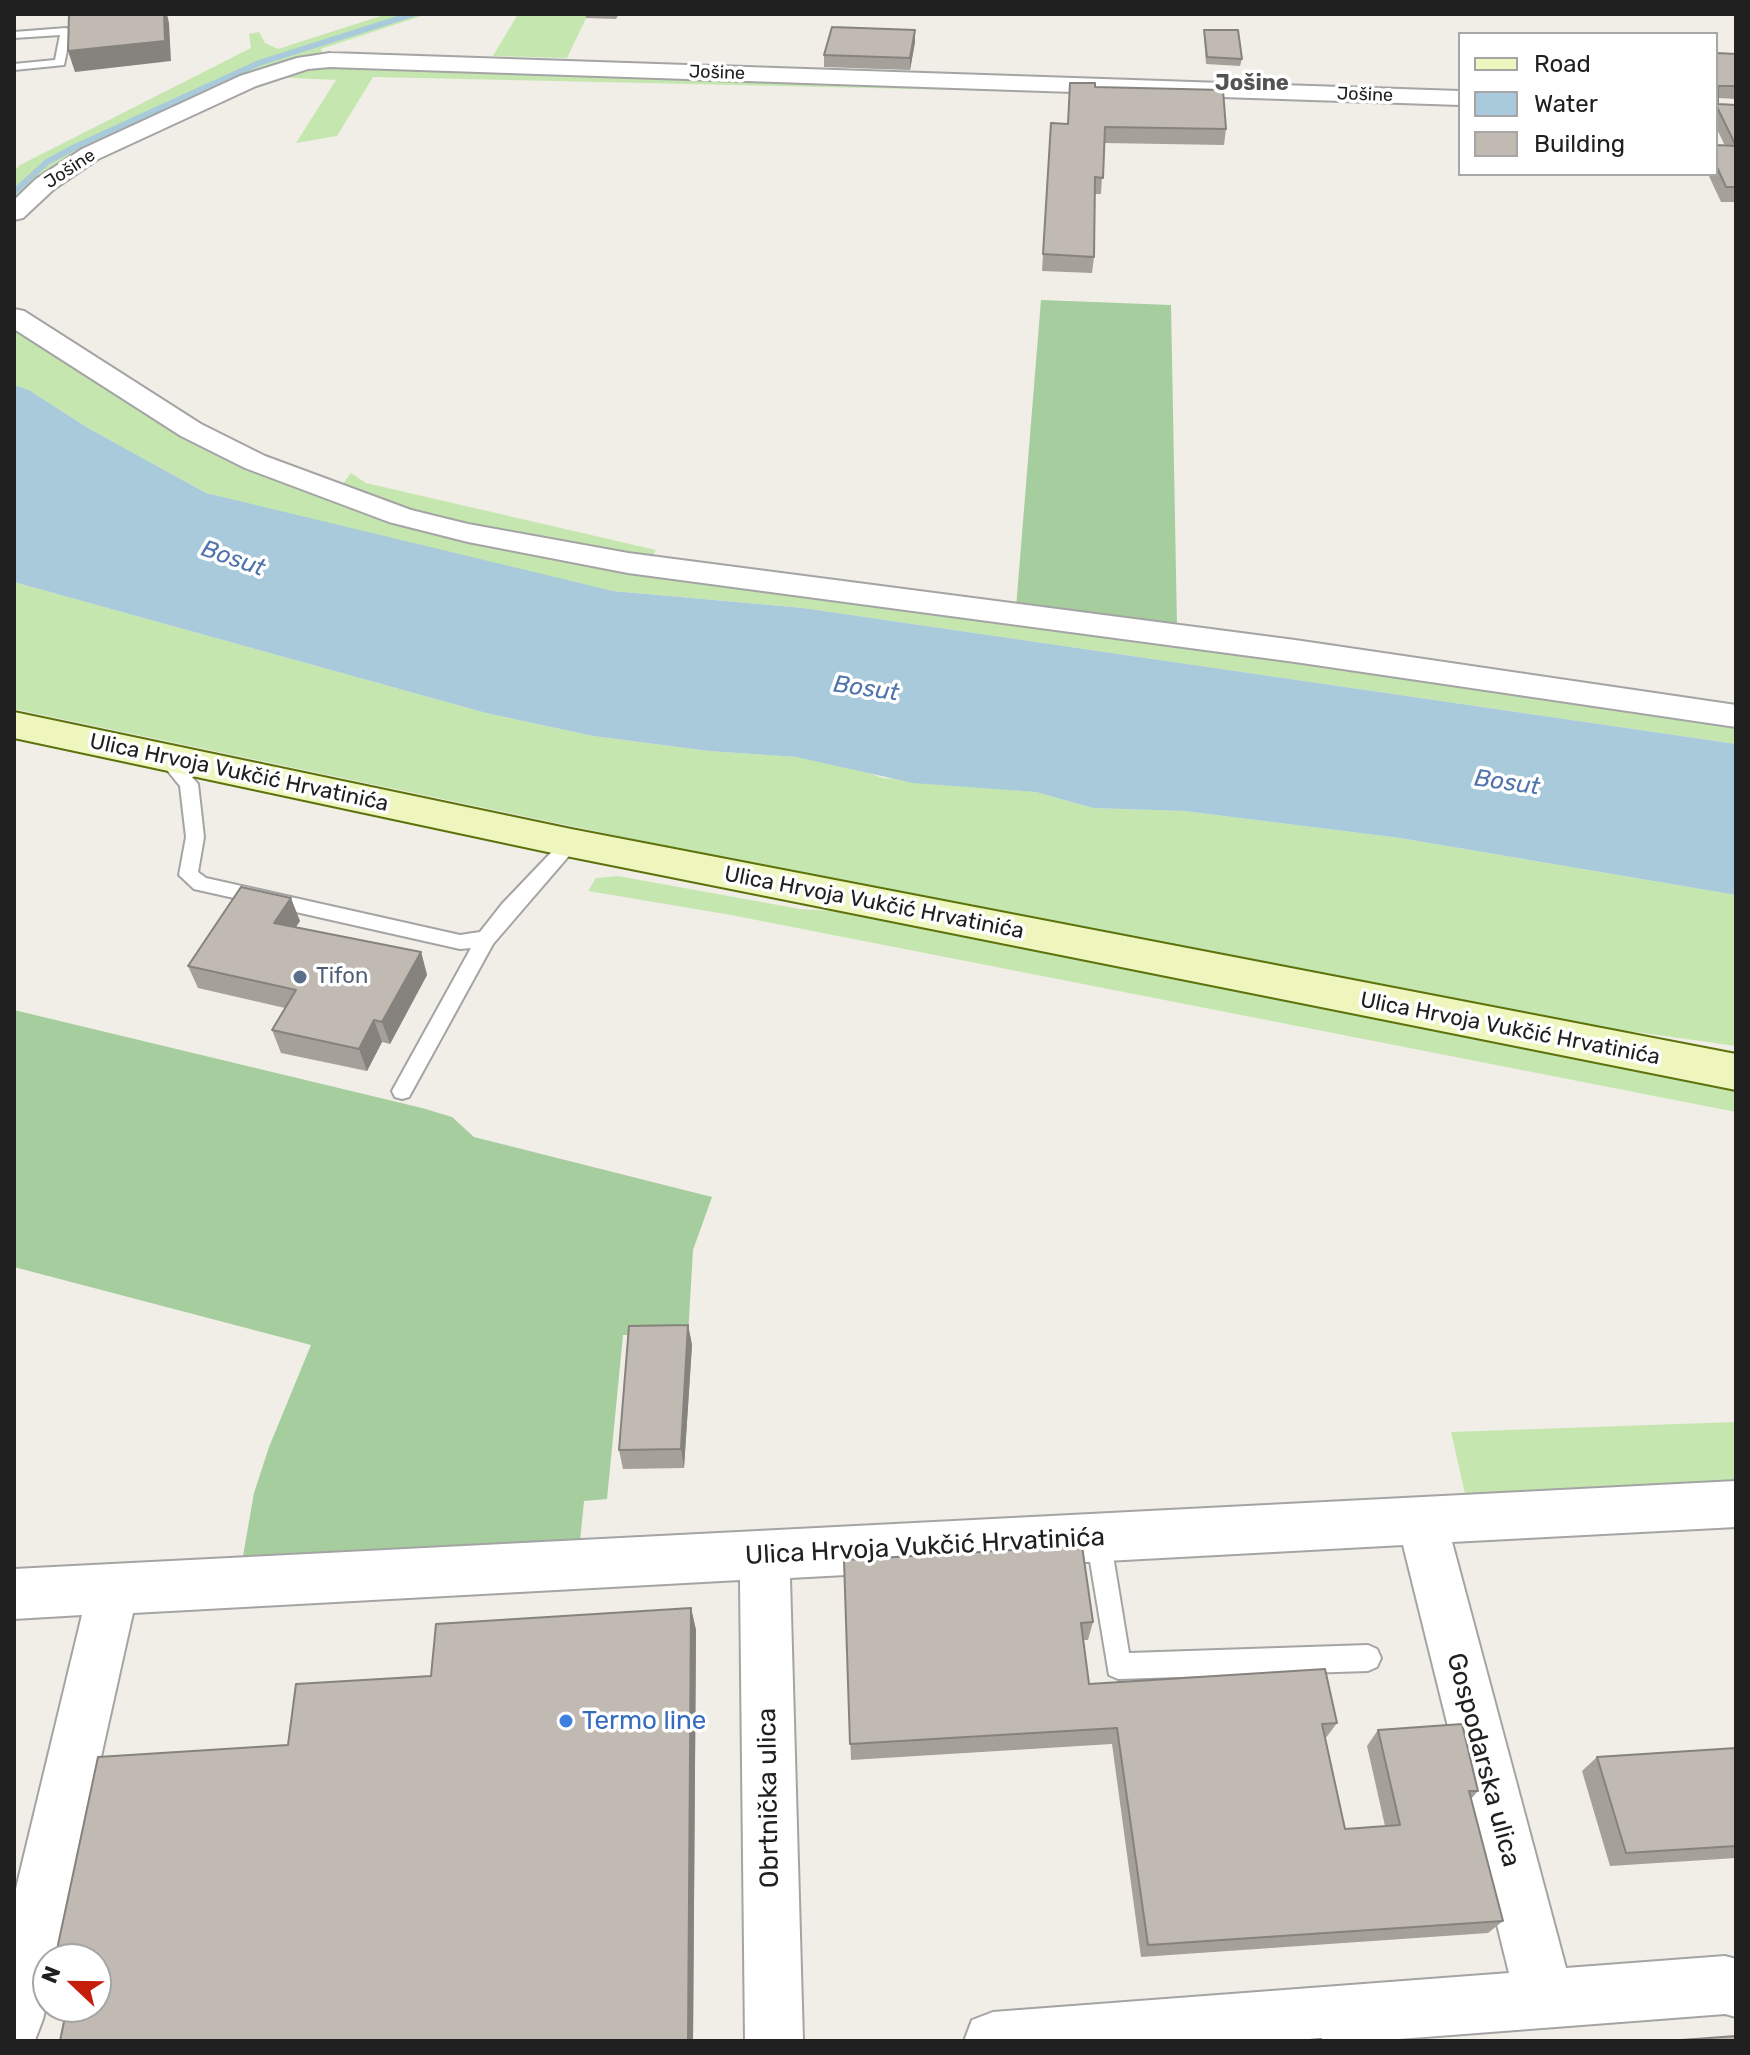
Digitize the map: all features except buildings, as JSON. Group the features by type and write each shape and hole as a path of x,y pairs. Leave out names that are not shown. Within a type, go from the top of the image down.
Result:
{"main road":[{"name":"Ulica Hrvoja Vukčić Hrvatinića","path":"14,725 571,843 1736,1072"}],"street":[{"name":"Jošine","path":"14,213 45,184 90,154 248,81 305,63 330,60 1458,98"},
{"path":"14,317 191,430 255,462 400,516 468,533 628,563 1295,651 1736,716"},
{"name":"Ulica Hrvoja Vukčić Hrvatinića","path":"14,1594 1736,1504"},
{"name":"Gospodarska ulica","path":"1421,1520 1545,1999"},
{"name":"Obrtnička ulica","path":"765,1555 774,2041"},
{"path":"16,2003 113,1589"},
{"path":"993,2041 1330,2028 1545,1999 1725,1985 1736,1988"}],"lane":[{"path":"14,35 62,25 66,31 60,63 14,67"},
{"path":"167,759 189,784 195,837 188,875 201,884 460,942 486,939"},
{"path":"402,1091 486,939 509,909 571,843"},
{"path":"1098,1537 1118,1666 1368,1658"}],"green space":[{"path":"387,14 427,14 321,49 323,55 255,73 14,205 14,171 20,165 251,48 249,34 259,32 265,43 278,49"},
{"path":"518,14 588,14 567,58 493,56"},
{"path":"308,65 1051,89 1051,92 373,77 337,136 296,143 336,80 270,77"},
{"path":"1041,300 1171,305 1177,627 1016,608"},
{"path":"14,325 157,421 218,454 354,510 461,538 1736,723 1736,744 803,608 613,591 459,556 206,493 88,428 29,390 14,385"},
{"path":"351,473 366,483 656,550 649,561 437,520 339,489"},
{"path":"14,582 486,713 593,736 709,751 796,757 856,769 883,778 1036,792 1093,808 1184,811 1400,838 1736,895 1736,1046 1636,1032 1601,1031 1094,936 14,709"},
{"path":"618,876 800,909 851,912 1736,1087 1736,1112 731,915 588,891 596,878"},
{"path":"14,1010 422,1108 452,1117 474,1137 712,1197 693,1250 688,1335 623,1335 607,1499 584,1501 580,1541 242,1562 254,1493 269,1447 311,1345 14,1267"},
{"path":"1736,1422 1736,1486 1466,1498 1451,1432"}],"water":[{"name":"Bosut","path":"14,385 29,390 88,428 206,493 613,591 803,608 1736,744 1736,895 1400,838 1184,811 1093,808 1036,792 913,783 796,757 709,751 593,736 486,713 14,582"}],"waterway":[{"path":"14,192 47,162 75,147 259,63 413,14"}],"place":[{"name":"Tifon","path":"300,977"},
{"name":"Termo line","path":"566,1721"}],"district":[{"name":"Jošine","path":"1252,84"}]}
